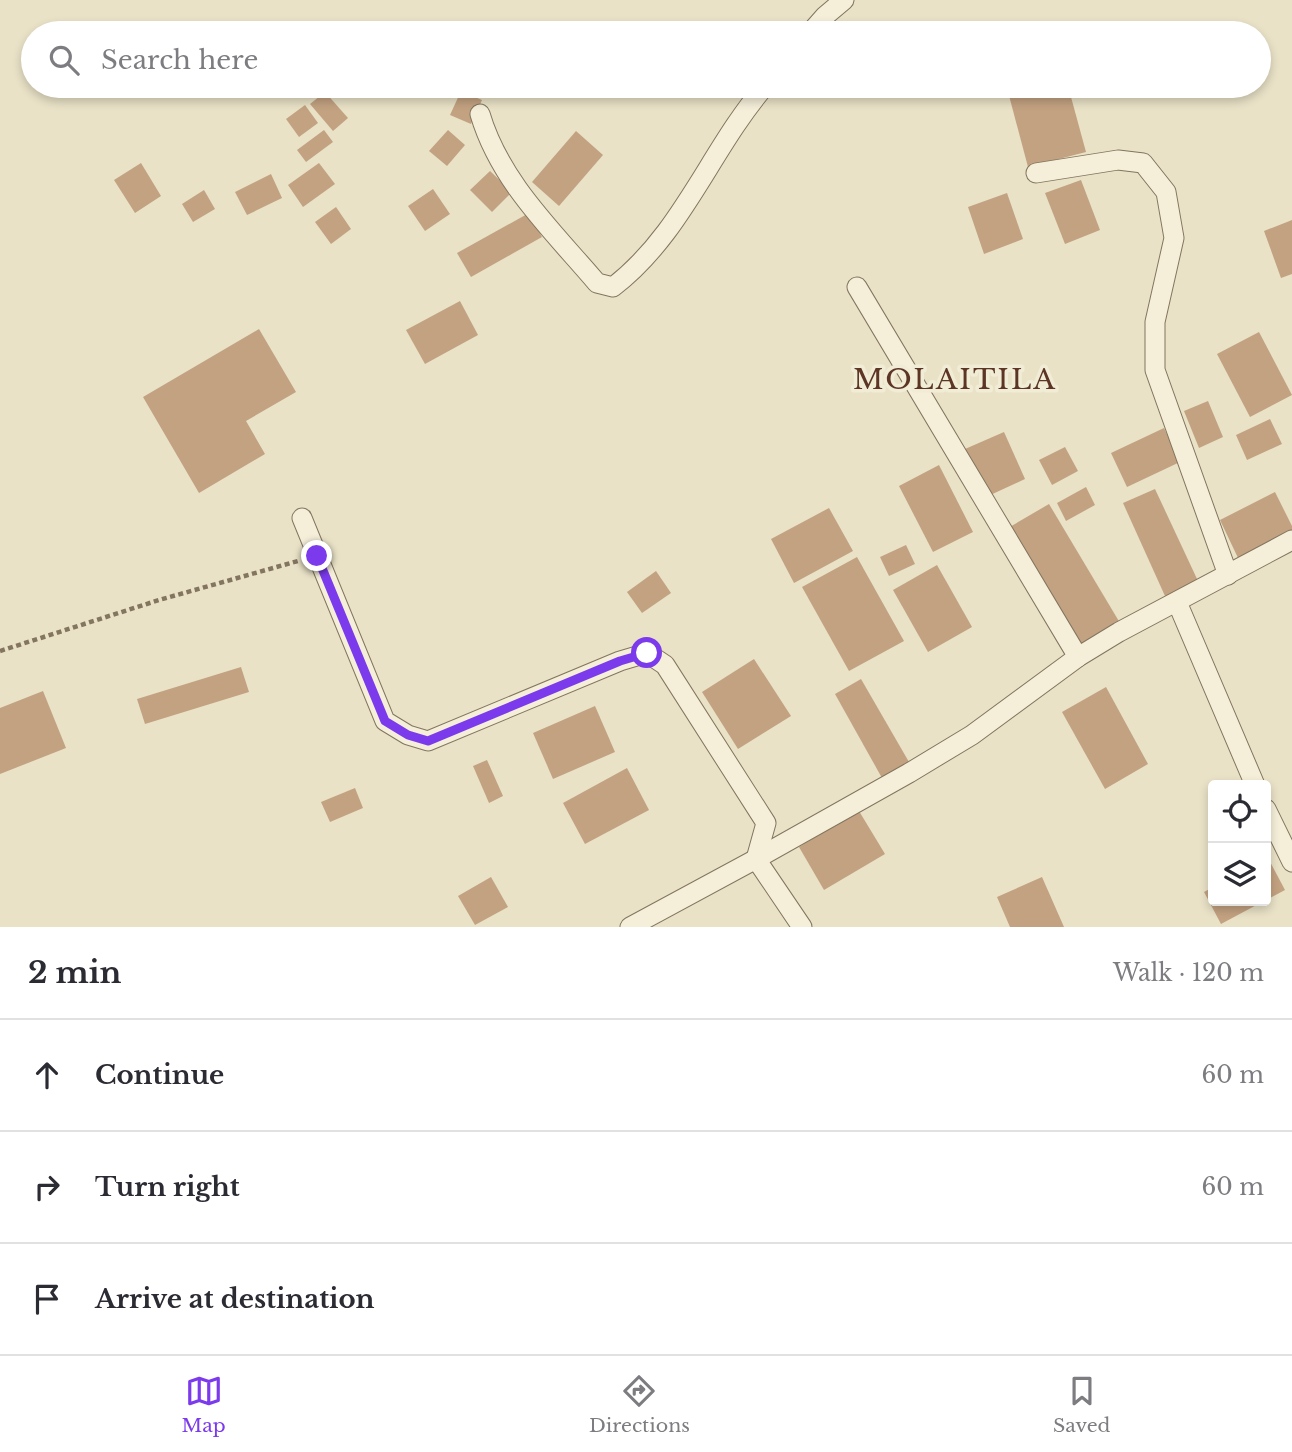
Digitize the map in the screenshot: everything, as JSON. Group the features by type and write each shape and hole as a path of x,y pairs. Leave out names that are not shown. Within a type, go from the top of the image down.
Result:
{"street":[{"path":"821,21 844,0"},
{"path":"480,114 496,155 521,195 597,283 613,287 632,273 682,213 755,98"},
{"path":"1037,173 1118,160 1143,163 1166,192 1174,238 1155,322 1155,370 1228,575"},
{"path":"857,287 1078,657"},
{"path":"302,518 385,721 408,735 428,741 620,661 647,653 665,665 766,823 756,859 802,927"},
{"path":"630,927 756,859 972,735 1078,657 1119,632 1292,540"},
{"path":"1177,602 1253,780"},
{"path":"1271,820 1292,862"}],"path":[{"path":"0,650 159,600 317,556"}],"building":[{"path":"318,98 330,98 348,118 333,131 310,104"},
{"path":"458,98 482,100 471,124 450,115"},
{"path":"1010,98 1071,98 1086,152 1028,167"},
{"path":"305,105 318,123 299,137 286,119"},
{"path":"324,130 333,142 306,162 297,150"},
{"path":"448,130 465,145 447,166 429,151"},
{"path":"576,131 603,155 559,206 532,182"},
{"path":"141,163 161,196 135,213 114,180"},
{"path":"319,163 335,184 303,207 288,185"},
{"path":"490,171 512,192 492,212 470,190"},
{"path":"271,174 282,198 247,215 235,192"},
{"path":"1081,180 1100,230 1065,244 1045,193"},
{"path":"433,189 450,214 425,231 408,206"},
{"path":"204,190 215,209 193,222 182,204"},
{"path":"1007,193 1023,239 984,254 968,207"},
{"path":"336,207 351,229 331,244 315,222"},
{"path":"529,213 542,237 471,277 457,253"},
{"path":"1292,220 1292,274 1281,278 1264,231"},
{"path":"460,301 478,335 425,364 406,330"},
{"path":"259,329 296,392 246,421 265,454 199,493 143,397"},
{"path":"1259,332 1292,395 1250,417 1217,354"},
{"path":"1208,401 1223,437 1199,448 1184,411"},
{"path":"1270,419 1282,444 1247,460 1236,435"},
{"path":"1164,428 1180,462 1127,487 1111,453"},
{"path":"1004,432 1025,479 986,497 965,449"},
{"path":"1065,447 1078,471 1052,485 1039,460"},
{"path":"939,465 973,532 933,552 899,486"},
{"path":"1086,487 1095,505 1066,521 1057,503"},
{"path":"1155,489 1198,581 1165,596 1123,503"},
{"path":"1275,492 1292,526 1292,534 1239,560 1220,520"},
{"path":"1049,504 1120,623 1079,648 1008,528"},
{"path":"829,508 853,551 794,583 771,539"},
{"path":"906,545 915,564 889,576 880,557"},
{"path":"857,557 904,641 849,671 802,587"},
{"path":"937,565 972,627 928,652 893,590"},
{"path":"656,571 671,593 642,613 627,592"},
{"path":"754,659 791,716 738,749 702,692"},
{"path":"241,667 249,692 145,724 137,699"},
{"path":"861,679 909,762 882,778 835,694"},
{"path":"1106,687 1148,764 1105,789 1062,712"},
{"path":"43,691 66,748 0,774 0,708"},
{"path":"595,706 615,752 553,779 533,733"},
{"path":"487,760 503,796 489,803 473,766"},
{"path":"627,768 649,810 585,844 563,803"},
{"path":"355,788 363,808 330,822 321,802"},
{"path":"859,811 885,854 824,890 799,847"},
{"path":"1271,864 1285,890 1271,897"},
{"path":"491,877 508,907 475,925 458,896"},
{"path":"1042,877 1064,927 1010,927 997,897"},
{"path":"1211,906 1255,906 1221,924"}],"district":[{"name":"MOLAITILA","path":"955,379"}],"route":[{"path":"317,556 385,721 408,735 428,741 620,661 647,653"}]}
